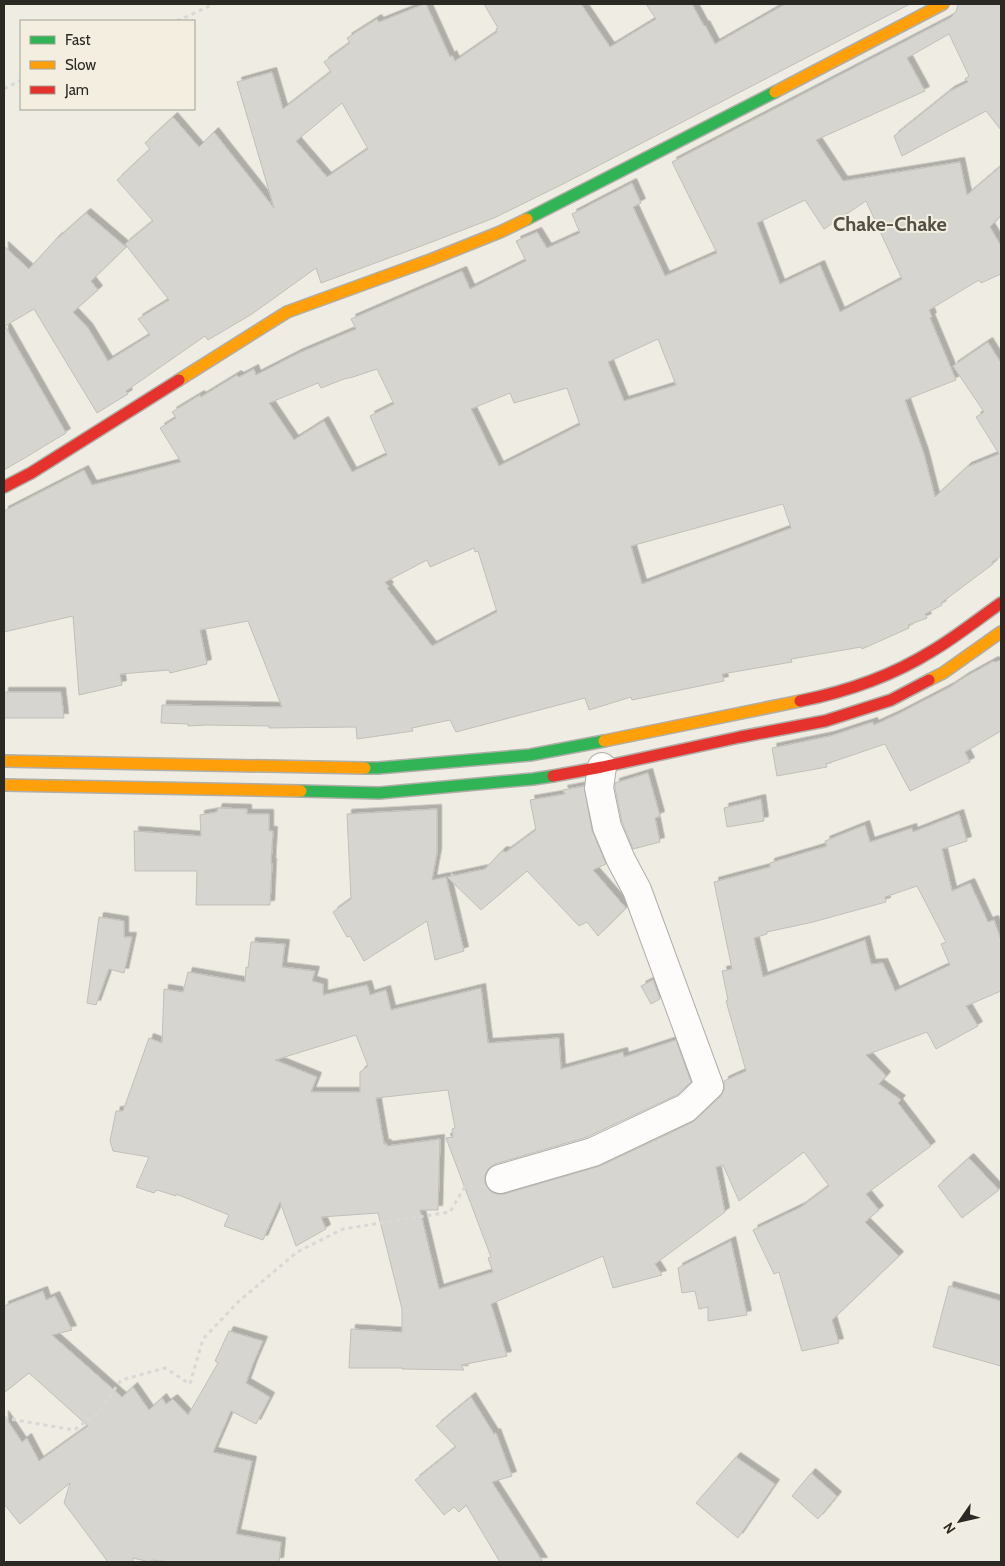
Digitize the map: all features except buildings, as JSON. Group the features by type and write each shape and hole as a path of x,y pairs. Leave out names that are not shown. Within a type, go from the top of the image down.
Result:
{"main road":[{"path":"4,487 31,473 287,312 430,260 500,232 570,198 944,4"},
{"path":"4,761 378,768 530,755 819,697 882,677 931,652 1001,602"},
{"path":"4,785 379,793 533,779 825,721 891,700 943,674 1001,632"}],"street":[{"path":"500,1180 593,1152 686,1108 709,1086 637,890 620,860 607,827 600,788 602,766"}],"path":[{"path":"179,20 214,4"},
{"path":"4,89 20,81"},
{"path":"4,1418 74,1430 99,1412 121,1380 166,1368 190,1384 203,1339 238,1302 297,1252 343,1229 450,1212 464,1188 500,1180"}],"traffic: fast":[{"path":"527,219 775,92"},
{"path":"365,768 530,755 604,741"},
{"path":"301,791 379,793 553,776"}],"traffic: slow":[{"path":"775,92 943,4"},
{"path":"179,380 287,312 430,260 527,219"},
{"path":"929,680 943,673 1001,632"},
{"path":"604,741 800,701"},
{"path":"4,761 365,768"},
{"path":"4,785 301,791"}],"traffic: jam":[{"path":"4,487 31,473 179,380"},
{"path":"800,701 851,688 901,668 941,646 1001,603"},
{"path":"553,776 825,721 891,700 929,680"}],"district":[{"name":"Chake-Chake","path":"890,224"}]}
